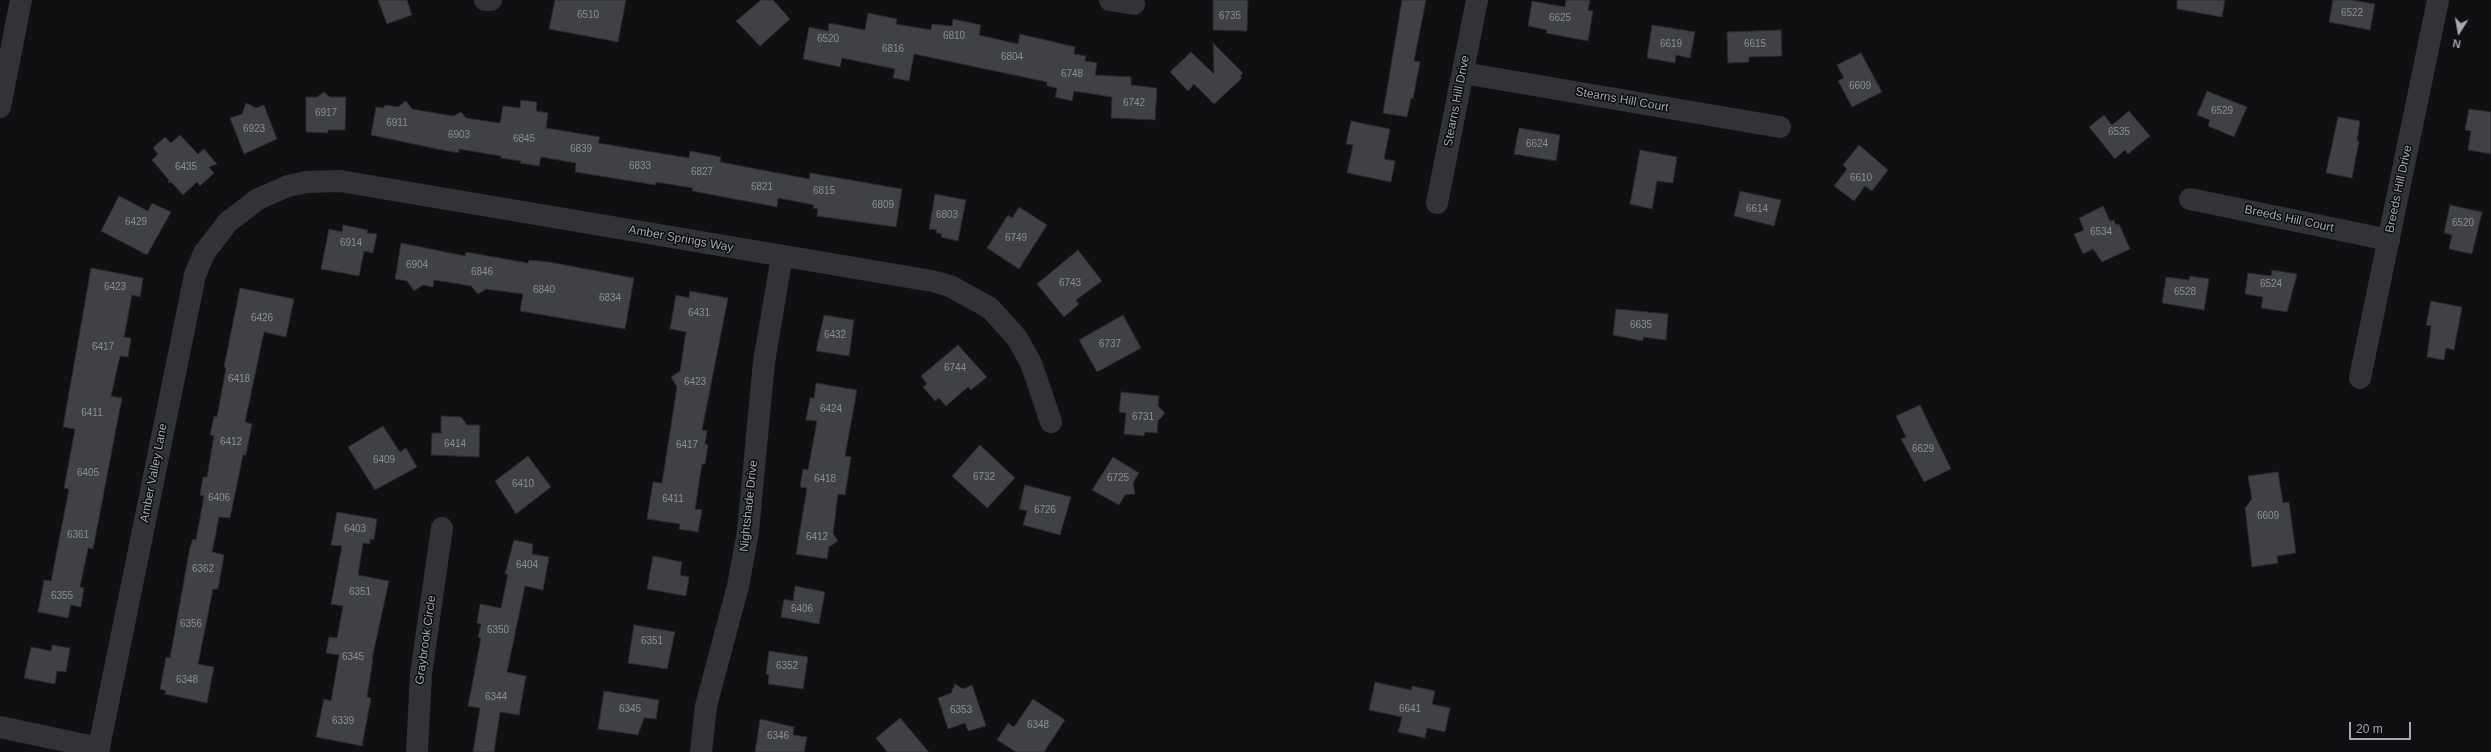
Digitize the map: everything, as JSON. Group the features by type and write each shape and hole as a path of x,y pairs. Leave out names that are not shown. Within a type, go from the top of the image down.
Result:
{"street":[{"path":"0,107 21,0"},
{"path":"485,0 491,0"},
{"path":"1110,0 1134,4"},
{"name":"Stearns Hill Drive","path":"1437,203 1477,0"},
{"name":"Breeds Hill Drive","path":"2360,378 2438,0"},
{"name":"Stearns Hill Court","path":"1463,73 1780,127"},
{"name":"Amber Springs Way","path":"242,210 258,199 294,184 340,181 932,281 950,286 976,299 1001,319 1020,342 1031,363 1051,422"},
{"name":"Breeds Hill Court","path":"2190,199 2389,240"},
{"name":"Amber Valley Lane","path":"98,750 191,287 201,259 213,239 242,210"},
{"name":"Nightshade Drive","path":"701,752 708,699 738,586 747,538 764,362 782,256"},
{"name":"Graybrook Circle","path":"417,752 421,674 442,528"},
{"path":"0,727 98,750"}],"building":[{"path":"378,0 407,0 412,15 387,24"},
{"path":"555,0 626,0 618,42 549,29"},
{"path":"761,0 773,0 790,19 760,46 736,21"},
{"path":"1213,0 1248,0 1247,31 1213,30"},
{"path":"1402,0 1426,0 1414,61 1420,62 1413,99 1411,98 1407,117 1383,113"},
{"path":"1566,0 1590,0 1588,10 1593,11 1588,41 1546,33 1547,30 1528,26 1532,1 1565,7"},
{"path":"2177,0 2225,0 2222,17 2177,9"},
{"path":"2333,0 2352,0 2375,4 2370,30 2329,22"},
{"path":"868,13 897,19 896,24 931,30 932,24 952,26 953,19 981,25 979,35 1018,44 1020,34 1075,47 1074,54 1086,56 1085,61 1097,63 1095,75 1131,77 1131,85 1157,88 1155,120 1111,118 1112,97 1074,91 1072,101 1055,97 1057,88 1047,86 1047,82 914,54 909,81 893,78 895,69 842,58 840,67 803,59 809,27 828,31 829,23 865,30"},
{"path":"1652,25 1695,32 1690,58 1676,55 1675,63 1647,58"},
{"path":"1781,30 1782,56 1749,57 1749,62 1728,63 1727,32"},
{"path":"1213,43 1243,73 1240,76 1242,78 1214,104 1194,84 1188,91 1170,72 1191,52 1214,74"},
{"path":"1861,53 1882,92 1852,107 1838,81 1844,78 1837,65"},
{"path":"2207,91 2247,107 2234,137 2208,126 2210,120 2197,115"},
{"path":"324,92 330,97 346,97 345,130 328,130 328,133 306,132 306,97 317,97"},
{"path":"521,100 537,102 536,111 548,113 546,128 600,137 598,143 689,158 690,151 721,157 720,162 809,179 810,173 902,189 896,227 817,216 818,209 813,208 814,205 778,198 777,207 692,191 693,188 656,182 656,185 575,172 576,163 541,157 539,166 501,158 501,156 459,149 459,153 371,135 376,107 384,108 385,105 398,107 406,101 412,109 453,116 461,112 466,118 500,123 503,106 520,108"},
{"path":"246,103 256,108 264,105 277,139 244,154 230,118 242,114"},
{"path":"2469,109 2491,112 2491,154 2468,150 2471,131 2465,130"},
{"path":"2129,111 2150,136 2128,154 2125,150 2115,159 2089,127 2104,115 2112,125"},
{"path":"2338,117 2360,121 2357,141 2359,141 2352,178 2326,173"},
{"path":"1351,121 1390,129 1384,159 1395,161 1391,182 1347,173 1353,145 1346,144"},
{"path":"1519,128 1560,135 1556,161 1514,154"},
{"path":"180,135 198,154 204,149 217,164 209,167 214,173 200,186 197,182 183,195 171,182 168,183 169,180 152,160 158,154 153,148 165,137 171,143"},
{"path":"1859,145 1888,170 1872,191 1865,186 1854,201 1834,186 1847,169 1843,165"},
{"path":"1640,150 1677,157 1673,183 1657,181 1652,209 1630,204"},
{"path":"1740,191 1781,200 1774,226 1734,216"},
{"path":"935,194 966,200 958,241 941,237 942,234 936,233 937,230 929,229"},
{"path":"119,196 148,211 152,203 171,212 147,255 101,231"},
{"path":"2450,205 2482,212 2472,254 2449,249 2452,235 2444,233"},
{"path":"2103,206 2110,221 2114,220 2116,225 2119,224 2130,249 2102,262 2093,249 2083,254 2074,234 2084,230 2079,218"},
{"path":"1019,207 1047,225 1019,269 987,248 1008,215 1012,218"},
{"path":"343,225 368,230 367,233 377,234 373,253 364,251 359,276 321,269 329,229 342,232"},
{"path":"401,243 465,256 466,252 528,263 529,260 549,262 634,278 625,329 520,311 523,294 486,289 478,294 471,286 434,280 433,287 423,285 414,291 407,281 395,279"},
{"path":"1078,250 1102,281 1076,300 1079,304 1064,317 1037,284"},
{"path":"91,268 143,278 140,297 132,295 124,337 131,338 128,357 120,356 111,396 122,398 93,549 88,548 80,587 84,588 81,607 71,605 68,618 38,612 44,580 51,581 69,489 64,488 75,429 63,427"},
{"path":"2272,270 2297,274 2287,312 2261,308 2263,297 2245,294 2248,273 2271,276"},
{"path":"2190,276 2209,279 2204,310 2162,303 2166,277 2189,280"},
{"path":"240,288 294,299 286,337 264,332 245,422 252,424 246,455 243,455 230,518 219,517 212,552 224,555 218,589 213,589 198,664 214,667 207,703 165,694 166,691 160,689 166,657 170,658 190,547 193,539 196,540 204,496 200,495 203,477 207,477 214,436 210,435 214,416 217,417 226,368 224,367"},
{"path":"690,291 728,298 702,430 707,431 705,444 708,445 705,464 702,464 695,509 702,510 698,532 679,529 680,524 647,519 653,482 662,483 677,387 671,377 680,371 686,332 670,329 676,295 689,298"},
{"path":"2431,301 2462,307 2454,350 2446,348 2444,360 2427,357 2431,326 2426,325"},
{"path":"1616,309 1668,314 1666,340 1643,337 1643,341 1613,335"},
{"path":"824,315 854,320 849,356 816,351"},
{"path":"1123,315 1141,348 1097,372 1079,340"},
{"path":"958,345 987,377 971,390 968,387 946,406 939,398 935,401 923,387 927,384 921,376"},
{"path":"816,383 857,390 845,456 851,457 845,495 838,494 833,533 838,541 829,547 827,559 796,554 807,488 800,487 803,469 808,470 817,421 806,420 810,398 814,398"},
{"path":"1121,392 1159,396 1158,406 1165,413 1158,421 1157,433 1145,432 1144,436 1124,434 1126,413 1119,412"},
{"path":"1920,405 1951,469 1924,482 1901,439 1906,437 1896,416"},
{"path":"441,416 461,417 467,425 480,425 479,457 431,455 432,433 441,433"},
{"path":"383,426 400,452 406,448 417,467 375,490 348,447"},
{"path":"980,445 1015,478 987,508 952,476"},
{"path":"528,456 551,487 516,514 495,481"},
{"path":"1113,457 1139,473 1133,483 1135,494 1125,495 1119,505 1092,490"},
{"path":"2278,472 2283,503 2289,502 2296,553 2277,556 2278,563 2252,567 2245,508 2252,499 2248,476"},
{"path":"1025,485 1071,497 1060,535 1023,525 1027,511 1019,509"},
{"path":"337,512 377,519 374,540 370,539 370,544 363,543 358,575 389,581 372,659 367,697 371,698 362,746 316,737 324,699 331,701 339,655 326,653 329,637 337,638 343,606 331,604 342,546 331,545"},
{"path":"514,540 533,544 532,554 549,557 543,590 525,586 507,672 526,676 519,715 500,712 494,752 473,752 480,708 468,706 481,638 478,637 481,624 477,623 480,604 501,608 508,574 505,574"},
{"path":"653,556 682,562 680,575 689,577 686,596 647,589"},
{"path":"795,586 825,592 819,624 781,617 784,599 793,601"},
{"path":"634,625 675,632 667,669 628,663"},
{"path":"52,645 70,648 66,672 57,671 55,684 24,678 31,647 51,651"},
{"path":"769,651 808,657 803,689 768,684 769,675 766,674"},
{"path":"1375,682 1411,690 1412,686 1435,691 1432,704 1450,708 1445,732 1427,728 1425,738 1398,732 1402,717 1369,710"},
{"path":"955,684 963,689 972,685 986,726 968,731 965,723 948,729 938,698 951,693"},
{"path":"604,691 659,700 656,719 644,718 638,735 598,729"},
{"path":"1033,699 1065,720 1044,752 1016,752 997,740 1008,723 1014,727"},
{"path":"900,718 929,752 887,752 876,738"},
{"path":"760,719 794,727 793,735 807,737 804,752 755,752"}]}
